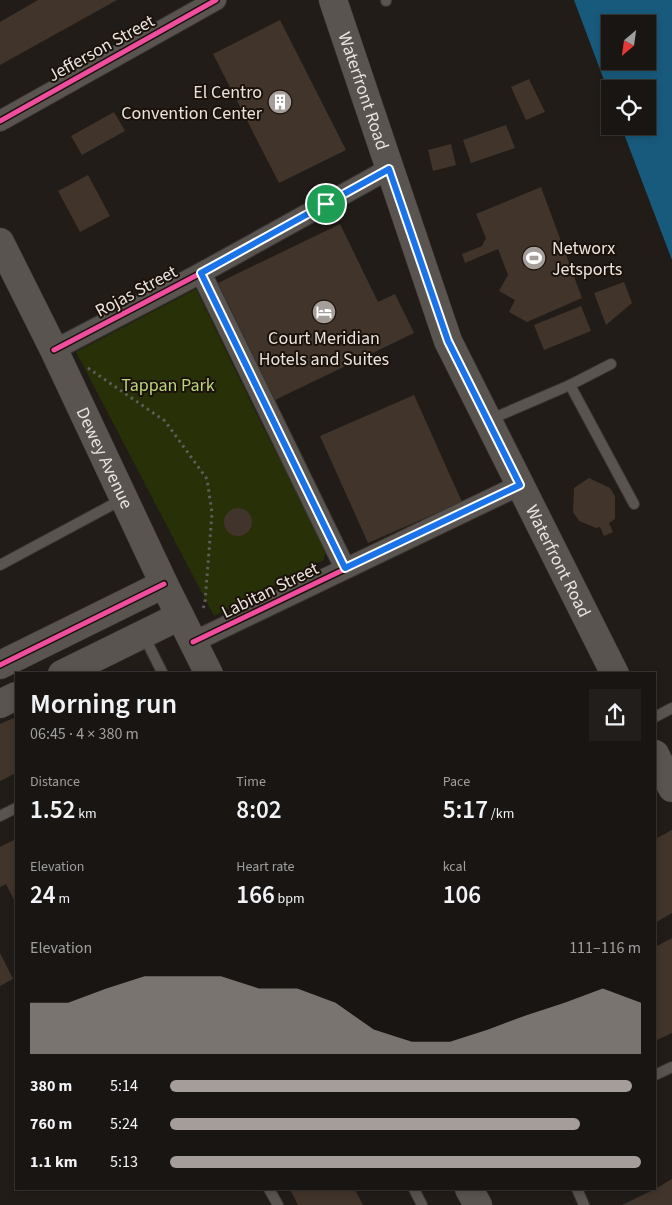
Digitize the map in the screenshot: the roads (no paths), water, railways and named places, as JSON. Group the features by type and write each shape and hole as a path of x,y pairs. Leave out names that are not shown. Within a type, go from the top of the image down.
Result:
{"main road":[{"name":"Waterfront Road","path":"334,0 448,341 614,672"},
{"name":"Dewey Avenue","path":"0,242 54,350 164,584 192,613 194,642 208,672"},
{"path":"0,665 164,584"},
{"path":"66,672 192,613"},
{"path":"0,704 15,696"},
{"path":"470,1190 478,1205"}],"street":[{"name":"Jefferson Street","path":"0,121 216,0"},
{"name":"Rojas Street","path":"54,350 201,273 389,169"},
{"path":"201,273 345,568"},
{"name":"Labitan Street","path":"194,642 520,485"}],"lane":[{"path":"488,420 570,385 611,364"},
{"path":"570,385 634,504"},
{"path":"0,565 124,498"},
{"path":"144,635 162,672"},
{"path":"656,716 672,708"},
{"path":"0,816 15,808"},
{"path":"656,1075 672,1067"},
{"path":"270,1190 278,1205"},
{"path":"414,1190 422,1205"},
{"path":"577,1190 584,1205"}],"water":[{"path":"574,0 672,0 672,260 624,135 656,135 656,80 604,80"}],"place":[{"name":"El Centro Convention Center","path":"280,102"},
{"name":"Networx Jetsports","path":"534,258"},
{"name":"Court Meridian Hotels and Suites","path":"324,312"}],"park label":[{"name":"Tappan Park","path":"168,385"}]}
